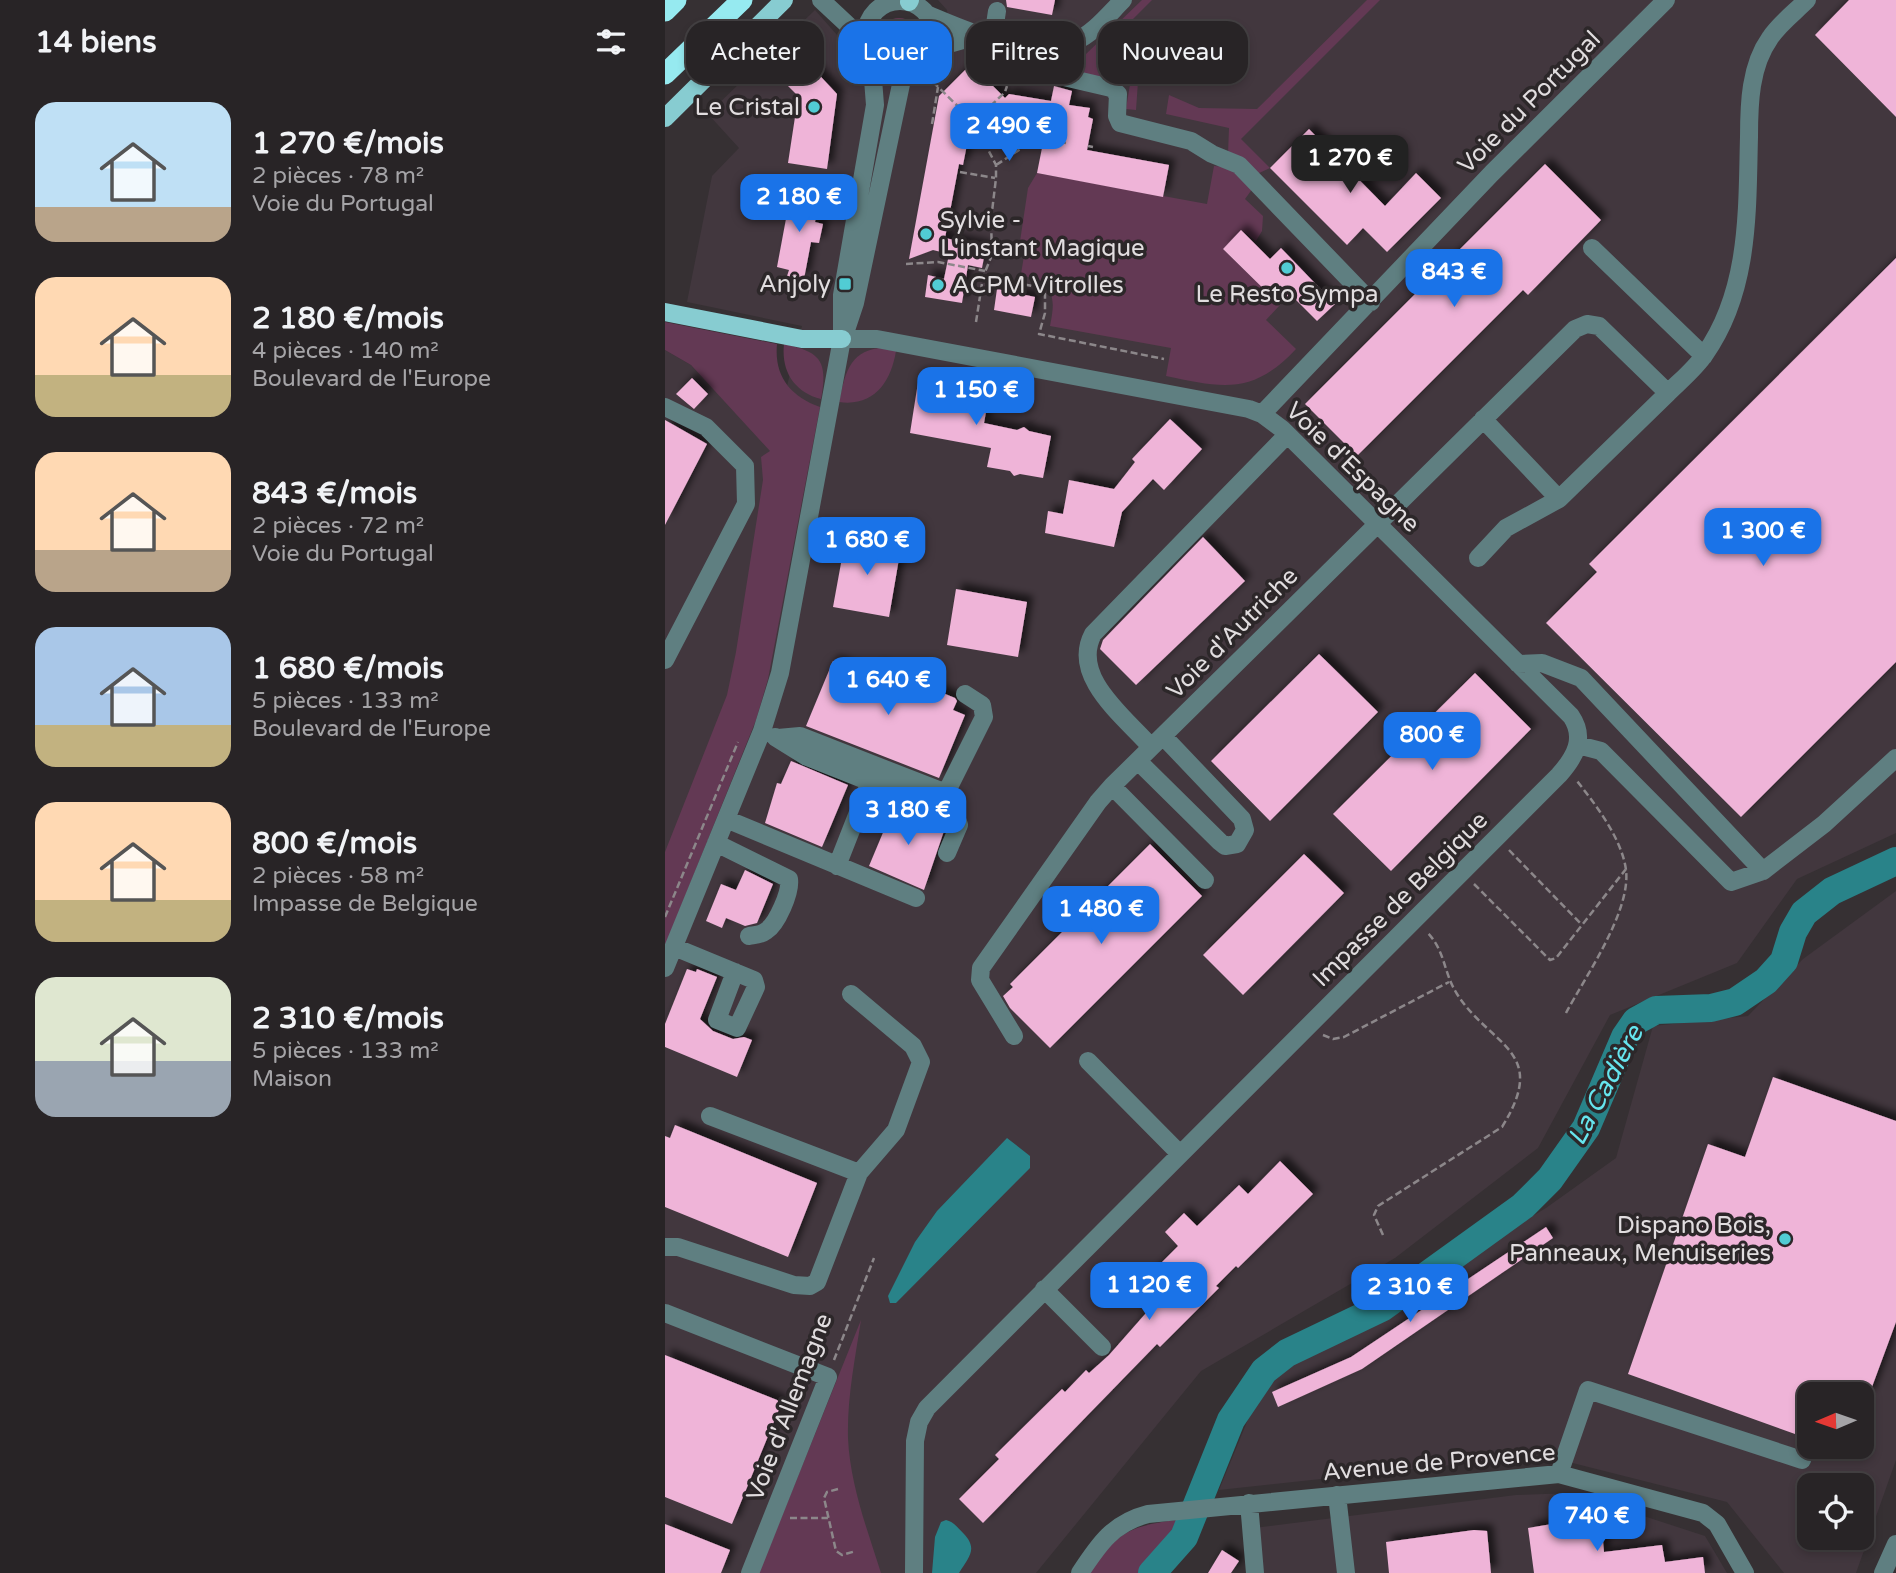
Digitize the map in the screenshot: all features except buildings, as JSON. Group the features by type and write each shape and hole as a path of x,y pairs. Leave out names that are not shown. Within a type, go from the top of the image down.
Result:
{"highway":[{"path":"665,11 676,0"},
{"path":"665,74 742,0"}],"main road":[{"path":"665,118 785,0"},
{"path":"665,312 803,339 842,340"}],"street":[{"path":"1084,36 1123,0"},
{"name":"Voie du Portugal","path":"1262,414 1492,173 1666,0"},
{"path":"1478,558 1506,528 1559,499 1704,356 1723,326 1739,281 1747,232 1751,94 1757,64 1770,38 1807,0"},
{"path":"822,1 842,21"},
{"path":"870,21 886,2 910,1 932,8 966,27"},
{"path":"992,21 997,11"},
{"path":"1084,82 1111,88 1118,94 1117,116 1120,123 1191,141 1238,165 1371,302"},
{"path":"842,340 842,295 875,105 873,84"},
{"path":"665,968 726,819 770,735 842,340 855,303 901,84"},
{"path":"1592,248 1704,356"},
{"name":"Voie d'Autriche","path":"1014,1036 980,980 981,968 1098,802 1376,523 1575,330 1587,324 1599,326 1668,393"},
{"name":"Voie d'Espagne","path":"842,340 888,341 1249,409 1262,414 1287,435 1571,716 1578,730 1579,746"},
{"path":"665,407 706,427 745,466 746,503 665,660"},
{"path":"1483,419 1559,499"},
{"path":"1138,761 1220,842 1226,846 1237,844 1245,830 1242,819 1095,683 1088,669 1087,645 1093,634 1287,435"},
{"path":"1518,664 1542,663 1581,678 1763,871"},
{"path":"770,735 800,736 946,793 984,717 982,705 965,694"},
{"path":"770,735 807,757 956,817 959,825 947,853"},
{"path":"1579,746 1601,751 1731,882 1763,871 1824,824 1896,758"},
{"name":"Impasse de Belgique","path":"914,1573 914,1459 919,1422 927,1408 1179,1153 1497,838 1564,769 1579,746"},
{"path":"1117,781 1205,880"},
{"path":"837,866 870,782"},
{"path":"726,819 916,898"},
{"path":"716,843 789,879 790,886 772,924 766,931 748,936"},
{"path":"674,947 735,972"},
{"path":"665,1247 678,1247 794,1285 810,1286 817,1282 859,1173 886,1146 896,1130 921,1062 913,1046 851,994"},
{"path":"1088,1061 1179,1153"},
{"path":"710,1116 859,1173"},
{"path":"1044,1289 1103,1347"},
{"path":"665,1313 828,1377"},
{"name":"Voie d'Allemagne","path":"750,1573 828,1377"},
{"path":"1559,1474 1588,1390 1797,1458"},
{"name":"Avenue de Provence","path":"1080,1573 1098,1545 1116,1527 1137,1517 1208,1506 1559,1474 1703,1513 1717,1524 1745,1573"},
{"path":"1337,1496 1346,1573"},
{"path":"1249,1503 1255,1573"},
{"path":"1882,1573 1896,1544"},
{"path":"1893,1573 1896,1563"}],"path":[{"path":"935,84 974,122 996,165 991,220 992,255 983,277 976,322"},
{"path":"974,122 1005,92 1007,86"},
{"path":"932,124 938,88"},
{"path":"996,165 1039,139 1066,143"},
{"path":"1088,146 1093,147"},
{"path":"960,172 996,178"},
{"path":"906,264 932,261 986,271"},
{"path":"983,277 1033,286 1045,294 1045,313 1039,334 1164,359"},
{"path":"665,917 740,738"},
{"path":"1564,769 1601,815 1626,869 1626,882 1618,915 1566,1013"},
{"path":"1497,838 1582,925"},
{"path":"1462,872 1544,958 1556,958 1626,869"},
{"path":"1383,1235 1374,1215 1378,1206 1501,1127 1514,1107 1519,1091 1520,1074 1514,1054 1458,996 1450,982 1441,949 1415,919"},
{"path":"1310,1024 1323,1035 1333,1039 1343,1037 1450,982"},
{"name":"Voie d'Allemagne","path":"828,1377 874,1258"},
{"path":"838,1489 827,1492 824,1498 838,1553 856,1551"},
{"path":"774,1514 800,1519 828,1518"}],"shaded area":[{"path":"938,0 1896,0 1896,833 1797,879 1737,963 1610,1015 1538,1148 1395,1258 1201,1371 1036,1573 665,1573 665,350 691,365 771,450 802,326 687,302 712,176 739,148 708,114 739,84 824,84 824,21 804,21 815,10 838,36 838,84 952,84 952,21 948,21 947,10"},
{"path":"1142,0 1152,0 1131,21 1120,21"},
{"path":"1367,0 1380,0 1241,139 1270,168 1257,174 1228,154 1229,128 1166,114 1169,95 1199,108 1257,109"},
{"path":"899,18 909,21 889,21"},
{"path":"1098,42 1098,77 1084,73 1086,54"},
{"path":"1130,84 1138,84 1136,110 1126,109"},
{"path":"1214,166 1228,167 1253,188 1245,199 1263,216 1262,231 1256,241 1241,230 1223,249 1280,305 1266,320 1296,349 1266,374 1251,381 1221,385 1166,376 1171,348 1050,326 1053,305 1050,292 1040,283 1021,274 1025,250 1019,248 1028,188 1037,173 1207,204"},
{"path":"665,322 777,344 778,366 786,383 800,397 820,407 768,679 756,720 665,946 665,852 727,695 763,480 761,457 770,451 691,365 665,350"},
{"path":"784,344 806,351 819,360 823,376 821,399 803,391 791,379 785,363"},
{"path":"879,348 896,351 885,382 879,390 862,400 839,402 846,375 854,360 869,350"},
{"path":"1896,891 1896,1460 1874,1522 1874,1473 1797,1473 1797,1550 1864,1550 1856,1573 1784,1573 1727,1502 1541,1455 1219,1490 1265,1378 1546,1208 1616,1158 1653,1026 1748,1016 1803,959"},
{"path":"861,1320 850,1393 849,1455 865,1523 881,1573 759,1573"},
{"path":"1573,1493 1705,1536 1727,1573 1259,1573 1254,1528 1516,1495"},
{"path":"1184,1519 1195,1528 1170,1573 1090,1573 1109,1547 1129,1532 1152,1524"}],"water":[{"path":"1007,1138 1030,1156 1030,1168 896,1303 890,1303 888,1296 915,1242 937,1211"},
{"path":"946,1520 968,1539 971,1553 959,1573 932,1573 935,1537 941,1522"}],"waterway":[{"name":"La Cadière","path":"1152,1573 1184,1537 1231,1420 1264,1371 1287,1353 1383,1307 1523,1206 1550,1179 1586,1128 1625,1037 1636,1021 1656,1010 1711,1008 1735,1002 1766,981 1784,961 1793,932 1804,913 1832,891 1896,861"}],"place":[{"name":"Le Cristal","path":"814,107"},
{"name":"Sylvie - L'instant Magique","path":"926,234"},
{"name":"Le Resto Sympa","path":"1287,268"},
{"name":"Anjoly","path":"845,284"},
{"name":"ACPM Vitrolles","path":"938,285"},
{"name":"Dispano Bois, Panneaux, Menuiseries","path":"1785,1239"}]}
